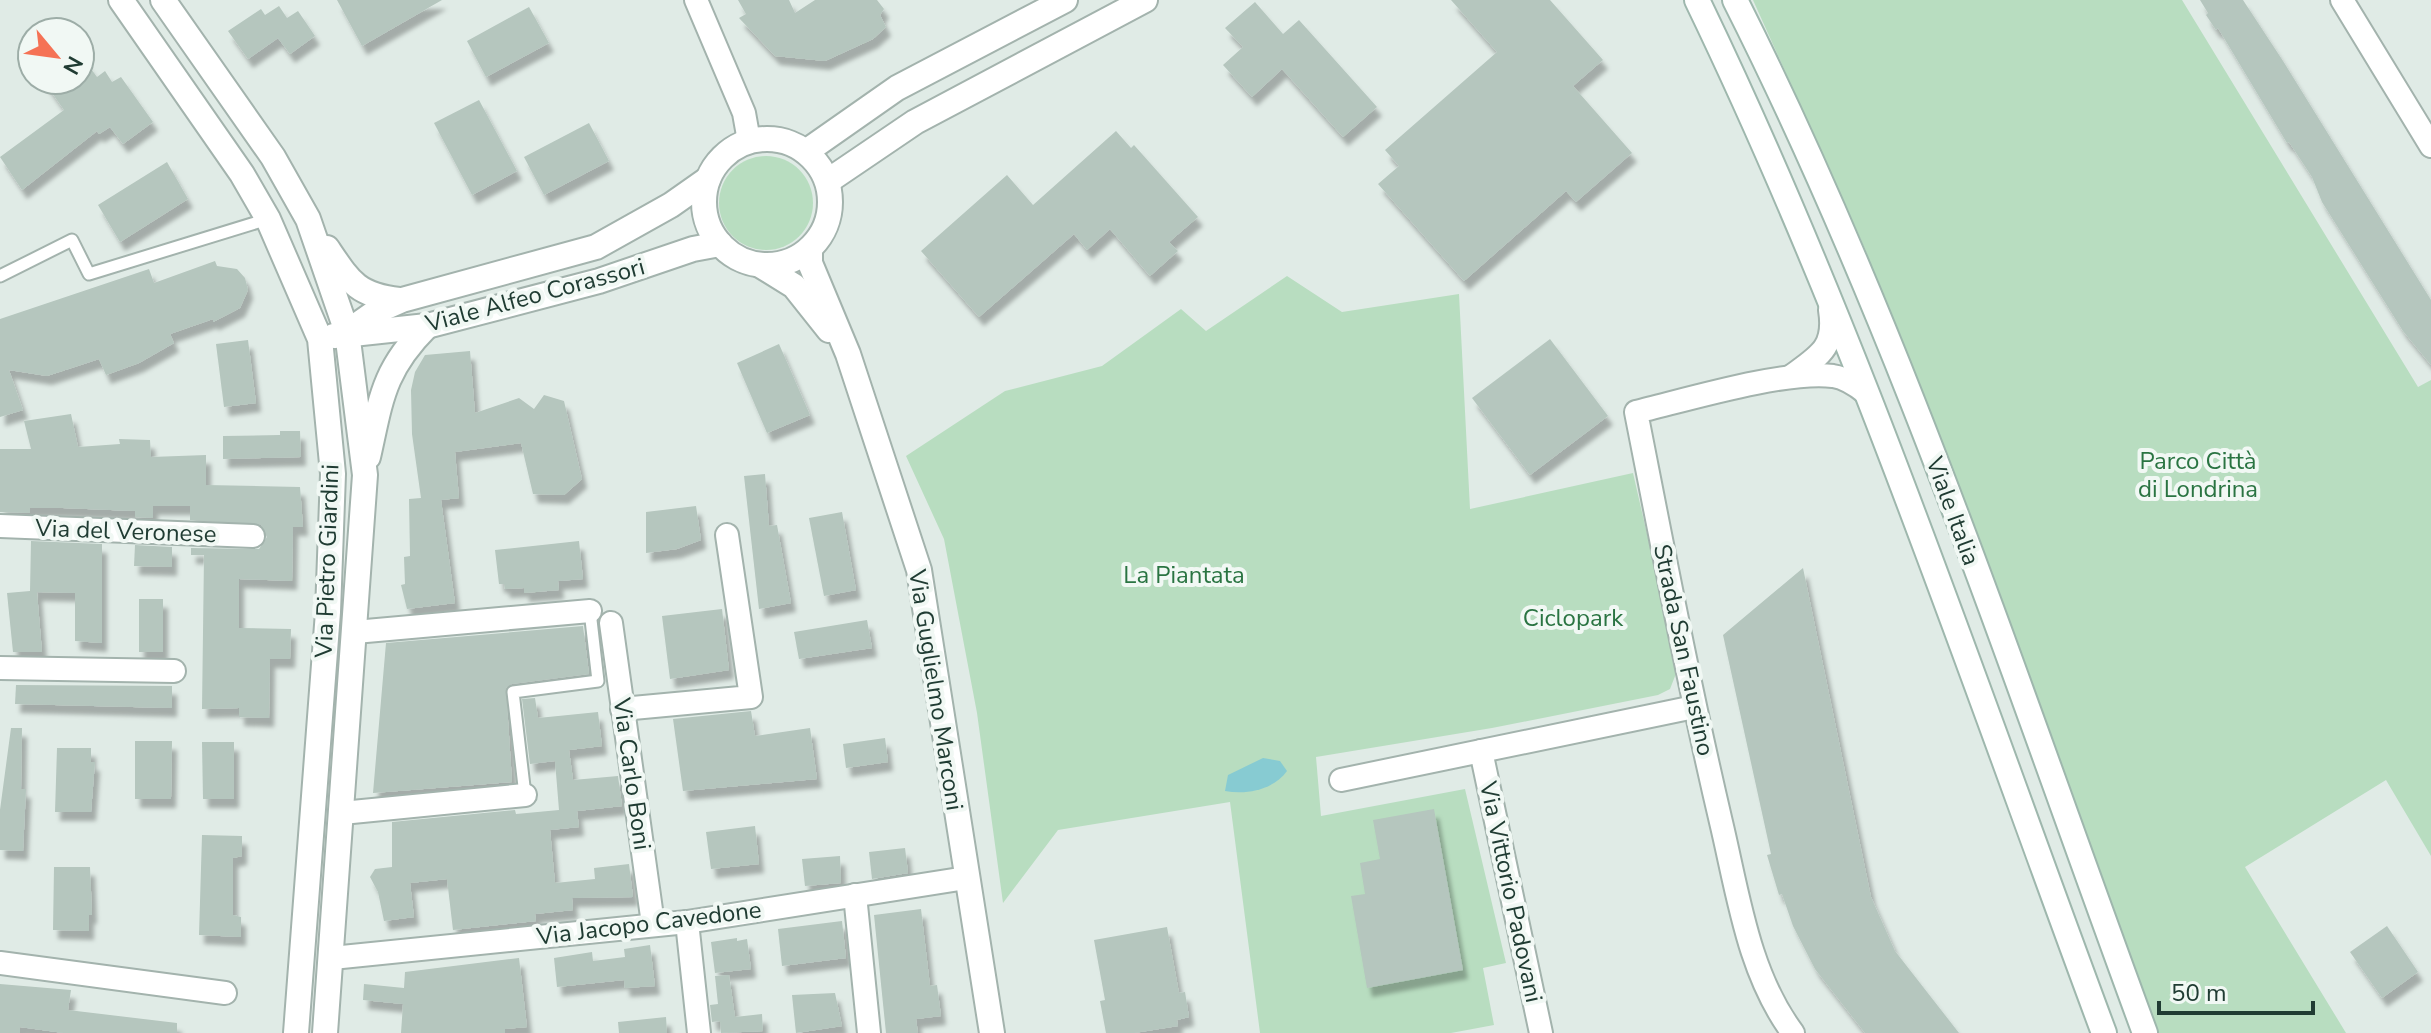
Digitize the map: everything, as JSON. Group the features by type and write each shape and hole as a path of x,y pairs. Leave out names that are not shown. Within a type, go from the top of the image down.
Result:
{"street":[{"name":"Via Pietro Giardini","path":"121,0 242,174 268,219 320,339 333,474 328,612 296,1033"},
{"name":"Via Pietro Giardini","path":"163,0 273,157 308,219 347,332 365,475"},
{"path":"696,0 744,113 749,141"},
{"path":"807,151 897,88 1065,0"},
{"path":"828,181 915,122 1145,0"},
{"name":"Viale Italia","path":"1697,0 1745,99 1866,393 2103,1031"},
{"name":"Viale Italia","path":"1735,0 1781,90 1913,403 2145,1033"},
{"path":"2342,0 2431,146"},
{"path":"769,138 788,141 807,151 828,181 829,217 822,235 810,249 787,262 760,265 738,259 720,244 706,213 708,179 717,162 731,149 749,141 769,138"},
{"name":"Viale Alfeo Corassori","path":"347,332 377,311 402,300 596,247 671,205 708,179"},
{"name":"Viale Alfeo Corassori","path":"308,219 347,276 370,296 402,300"},
{"name":"Viale Alfeo Corassori","path":"320,339 347,332 382,333 427,326 599,281 693,249 720,244"},
{"name":"Via Guglielmo Marconi","path":"810,249 810,263 848,354 919,570 992,1033"},
{"name":"Via Guglielmo Marconi","path":"760,265 794,286 848,354"},
{"name":"Strada San Faustino","path":"1790,377 1820,355 1833,333 1828,300"},
{"name":"Via Pietro Giardini","path":"325,1033 365,475 383,389 401,352 427,326"},
{"name":"Strada San Faustino","path":"1793,1033 1770,994 1749,939 1694,707 1636,412 1790,377 1833,376 1851,381 1866,393"},
{"name":"Via del Veronese","path":"0,526 253,536"},
{"path":"622,709 751,697 727,535"},
{"path":"355,632 590,611"},
{"name":"Via Carlo Boni","path":"611,623 653,924"},
{"path":"0,668 174,671"},
{"name":"Via Vittorio Padovani","path":"1341,780 1694,707"},
{"name":"Via Vittorio Padovani","path":"1481,751 1541,1033"},
{"path":"342,813 525,795"},
{"name":"Via Jacopo Cavedone","path":"332,958 687,922 966,878"},
{"path":"855,895 869,1033"},
{"path":"687,922 699,1033"},
{"path":"0,963 225,993"}],"lane":[{"path":"0,276 72,240 89,274 268,219"},
{"path":"525,795 513,692 598,681 590,611"}],"green space":[{"name":"Parco Città di Londrina","path":"1753,0 2182,0 2418,387 2431,380 2431,856 2386,780 2245,867 2346,1033 2157,1033 1865,249"},
{"path":"766,156 784,160 799,170 809,185 813,203 809,221 799,236 784,246 766,250 748,246 733,236 723,221 719,203 723,185 733,170 748,160"},
{"name":"La Piantata","path":"1287,276 1342,312 1459,294 1470,509 1633,473 1675,656 1677,671 1670,689 1658,695 1492,728 1316,757 1321,816 1465,789 1506,963 1483,968 1494,1025 1451,1033 1260,1033 1230,802 1058,830 1003,903 977,713 944,539 906,456 1005,391 1102,366 1181,309 1206,331"}],"water":[{"path":"1263,758 1280,761 1287,771 1274,783 1259,790 1225,791 1228,775"}],"building":[{"path":"337,0 442,0 362,46"},
{"path":"738,0 789,0 795,13 815,0 877,0 884,9 880,15 886,27 873,39 825,61 775,56 739,18 746,14"},
{"path":"1451,0 1550,0 1603,60 1573,86 1632,153 1576,202 1566,191 1464,281 1378,184 1399,166 1385,150 1497,52"},
{"path":"2200,0 2243,0 2283,61 2431,300 2431,365 2403,331 2322,202 2312,177 2287,143 2218,28 2216,30 2206,15 2208,13"},
{"path":"1255,2 1283,34 1299,20 1377,107 1343,137 1282,69 1252,97 1223,65 1243,47 1225,28"},
{"path":"279,6 287,18 298,11 315,36 290,54 278,38 248,59 228,31 261,9 265,15"},
{"path":"529,7 549,43 486,77 467,41"},
{"path":"105,71 112,82 121,77 153,122 123,144 110,127 99,134 97,131 22,190 0,157 64,110 54,96 96,96 96,76"},
{"path":"479,100 517,171 472,195 434,123"},
{"path":"589,123 609,161 544,195 524,157"},
{"path":"1116,131 1131,148 1134,145 1198,217 1169,242 1178,251 1150,276 1110,229 1087,250 1074,234 979,317 921,251 1007,175 1033,205"},
{"path":"167,162 188,199 120,242 98,205"},
{"path":"215,261 217,266 237,269 245,278 248,290 240,308 213,322 213,319 170,334 174,343 139,363 106,375 99,359 47,376 9,370 23,410 0,417 0,319 149,269 154,283"},
{"path":"1550,339 1608,416 1530,475 1472,398"},
{"path":"248,340 256,403 224,407 216,344"},
{"path":"779,344 810,415 767,433 737,363"},
{"path":"470,351 475,413 519,398 534,409 544,395 564,401 582,479 564,495 533,494 521,443 455,452 459,498 441,500 455,603 407,609 401,585 405,584 404,557 410,556 409,499 421,498 412,434 411,390 415,372 425,355"},
{"path":"71,414 78,447 120,444 119,439 150,440 151,457 206,455 206,485 300,487 303,527 293,527 292,581 239,579 239,628 291,629 290,659 270,659 269,718 239,717 239,708 202,709 204,555 191,555 191,548 259,549 267,537 261,525 190,520 190,506 153,506 153,518 135,517 135,511 63,508 30,508 30,513 0,512 0,449 31,449 24,421"},
{"path":"280,431 300,431 301,457 223,459 223,436 280,435"},
{"path":"765,474 769,526 777,525 791,603 759,609 744,476"},
{"path":"696,506 701,540 677,549 646,553 646,512"},
{"path":"842,512 856,590 824,596 809,518"},
{"path":"31,541 102,544 102,643 75,641 75,593 37,592 42,652 13,652 7,593 30,591"},
{"path":"579,541 583,579 558,581 559,590 524,593 524,588 505,589 504,584 499,584 495,550"},
{"path":"135,545 172,547 172,567 134,566"},
{"path":"1803,568 1871,897 1895,951 1959,1033 1865,1033 1815,969 1793,926 1782,894 1779,895 1767,855 1771,854 1723,635"},
{"path":"139,599 163,599 163,652 139,652"},
{"path":"722,609 729,670 670,679 662,616"},
{"path":"867,620 872,648 799,659 794,632"},
{"path":"583,626 589,674 512,684 506,688 512,782 373,793 386,643"},
{"path":"16,685 172,686 172,708 15,704"},
{"path":"535,698 538,718 598,712 602,746 569,750 573,780 618,776 622,806 577,811 579,827 550,830 555,883 595,879 594,868 629,864 633,897 572,898 573,910 535,914 536,921 453,930 447,879 410,883 414,917 384,921 378,892 370,877 375,869 392,867 392,822 515,810 516,814 559,810 555,761 530,764 522,699"},
{"path":"751,711 755,736 810,728 817,779 683,791 673,719"},
{"path":"11,728 22,728 21,789 26,789 23,851 0,850 0,810"},
{"path":"885,738 888,762 846,768 843,744"},
{"path":"135,741 172,741 171,799 135,799"},
{"path":"202,742 234,742 234,799 203,799"},
{"path":"57,748 91,748 91,762 95,762 91,812 55,812"},
{"path":"1434,809 1463,970 1367,988 1351,896 1365,894 1360,863 1380,859 1373,820"},
{"path":"755,826 759,864 711,869 706,832"},
{"path":"202,835 242,836 242,856 233,858 233,915 241,917 241,937 199,935"},
{"path":"905,848 908,873 872,879 869,852"},
{"path":"840,856 841,883 805,886 802,859"},
{"path":"54,867 90,867 92,915 89,915 89,931 53,930"},
{"path":"921,909 930,986 937,985 941,1016 916,1019 918,1033 886,1033 874,915"},
{"path":"842,921 846,958 782,966 778,929"},
{"path":"2387,926 2418,972 2382,998 2350,952"},
{"path":"1167,927 1179,993 1185,992 1189,1017 1177,1020 1178,1026 1134,1033 1106,1033 1100,1001 1105,1000 1094,940"},
{"path":"737,938 737,941 747,939 751,969 715,973 711,942"},
{"path":"650,945 655,986 625,988 624,980 557,987 554,958 592,952 593,961 625,957 624,949"},
{"path":"519,958 527,1027 505,1029 505,1033 401,1033 403,1004 363,1000 364,984 404,988 405,972"},
{"path":"729,975 735,1017 762,1014 763,1031 721,1033 720,1021 712,1022 710,1005 718,1004 715,976"},
{"path":"0,984 71,990 68,1010 177,1023 177,1033 64,1033 20,1027 20,1033 0,1033"},
{"path":"835,993 842,1026 796,1033 792,995"},
{"path":"666,1017 667,1033 619,1033 618,1022"}],"park label":[{"name":"Ciclopark","path":"1573,618"}]}
